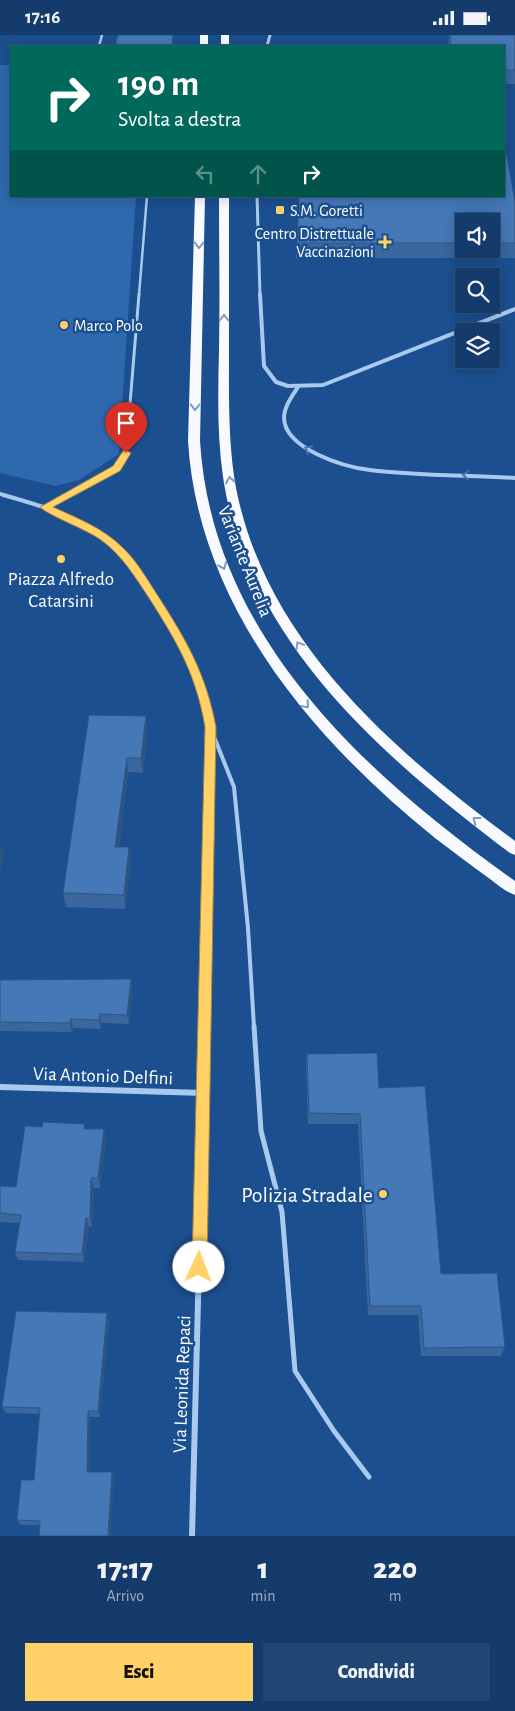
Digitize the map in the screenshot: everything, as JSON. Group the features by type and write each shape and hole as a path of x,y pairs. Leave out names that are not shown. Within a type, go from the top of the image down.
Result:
{"highway":[{"name":"Variante Aurelia","path":"200,197 195,457 211,537 233,591 256,636 282,675 326,728 405,805 437,832 515,889"},
{"name":"Variante Aurelia","path":"224,197 223,418 226,458 232,496 243,533 258,571 276,607 304,653 330,685 406,762 440,792 515,849"}],"street":[{"path":"257,197 258,266 264,366 276,381 288,387 333,382 515,309"},
{"path":"298,387 287,407 284,416 285,426 293,439 312,452 369,470 515,478"},
{"name":"Via Leonida Repaci","path":"0,494 45,507 82,524 104,537 119,549 136,570 182,641 198,677 210,727 204,1093 192,1536"},
{"name":"Via Antonio Delfini","path":"0,1087 204,1093"}],"lane":[{"path":"45,507 116,469 126,453 147,197"},
{"path":"210,727 234,787 248,928 261,1131 282,1212 295,1371 334,1431 369,1477"}],"shaded area":[{"name":"Marco Polo","path":"0,65 10,65 10,197 136,197 119,454 79,480 56,486 0,473"}],"building":[{"path":"118,35 173,35 172,45 115,45"},
{"path":"450,35 515,35 515,70 505,70 505,45 451,45"},
{"path":"505,146 515,201 515,243 500,243 500,213 455,213 455,243 297,243 299,197 505,197"},
{"path":"89,715 146,716 141,758 127,758 115,847 129,847 124,895 63,893"},
{"path":"131,979 127,1015 100,1014 99,1020 71,1019 70,1023 0,1022 0,980"},
{"path":"377,1053 379,1088 425,1086 441,1274 497,1273 505,1347 424,1348 421,1306 370,1306 360,1114 309,1113 307,1054"},
{"path":"43,1122 85,1124 84,1129 104,1129 98,1178 91,1178 90,1218 86,1218 82,1254 15,1252 21,1215 0,1213 0,1186 16,1187 25,1126 42,1127"},
{"path":"16,1311 107,1313 98,1411 88,1411 87,1472 112,1472 108,1536 39,1536 40,1521 17,1520 21,1480 34,1480 40,1408 2,1407"}],"place":[{"name":"S.M. Goretti","path":"280,210"},
{"name":"Centro Distrettuale Vaccinazioni","path":"385,242"},
{"name":"Marco Polo","path":"64,325"},
{"name":"Piazza Alfredo Catarsini","path":"61,559"},
{"name":"Polizia Stradale","path":"383,1194"}],"route":[{"path":"126,453 116,469 45,507 56,510 82,524 104,537 119,549 136,570 182,641 198,677 206,705 210,727 199,1267"}]}
